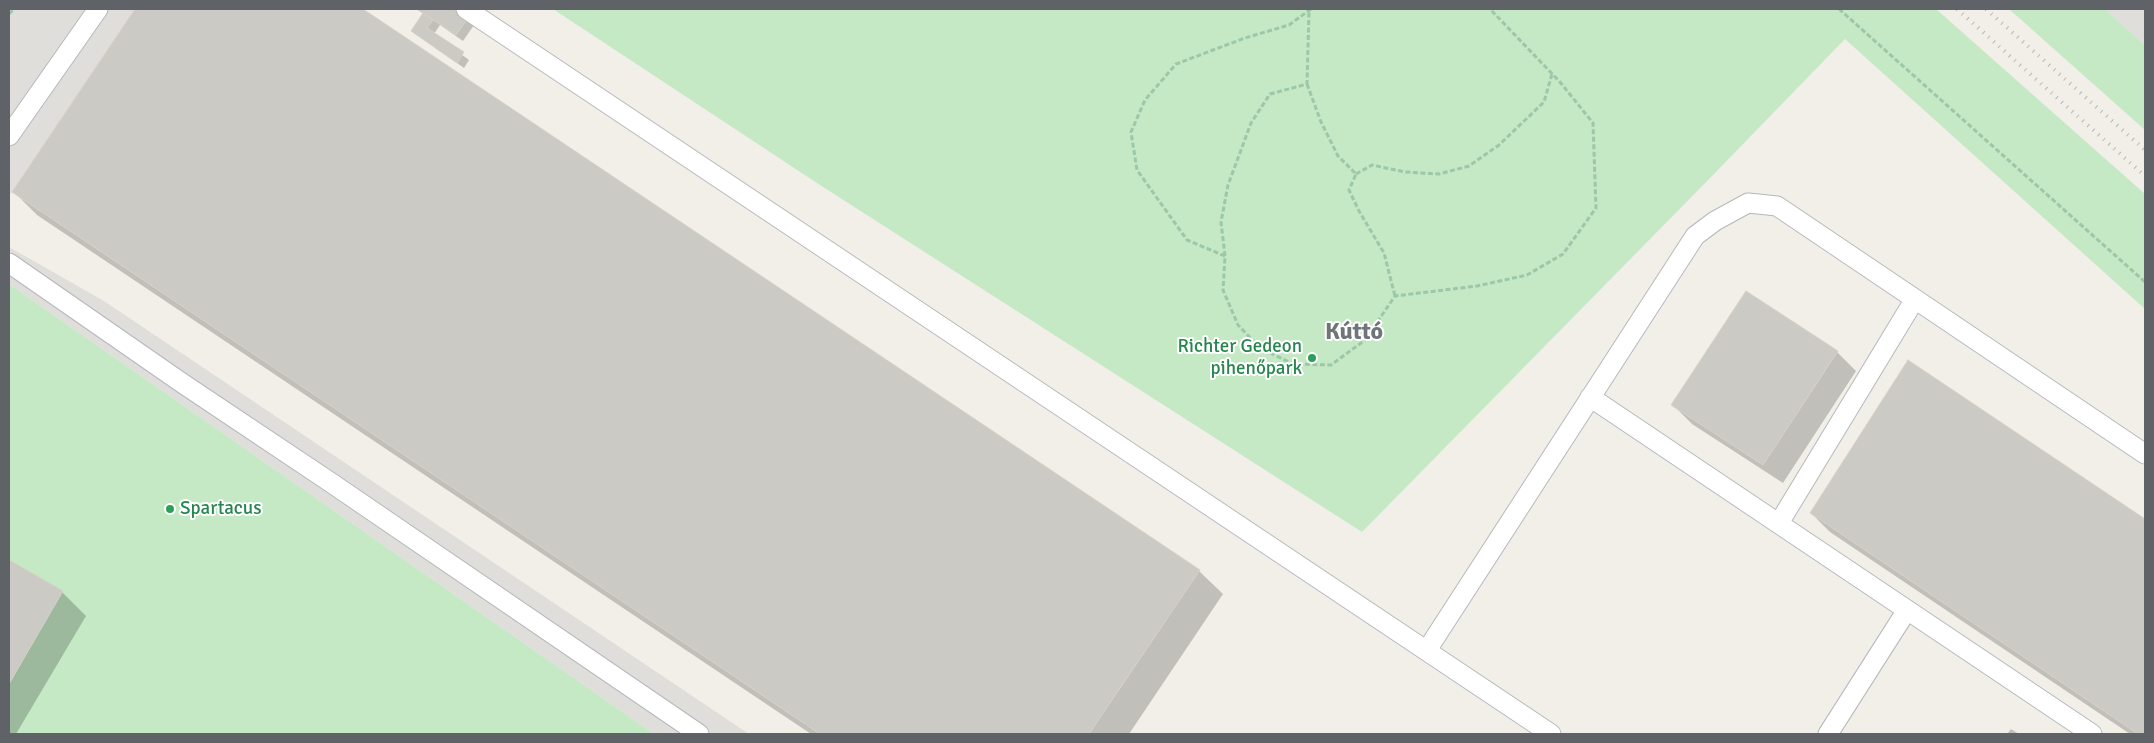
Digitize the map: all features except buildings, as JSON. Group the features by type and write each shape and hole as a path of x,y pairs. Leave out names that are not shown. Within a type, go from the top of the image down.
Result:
{"lane":[{"path":"9,136 98,9"},
{"path":"466,9 1551,734"},
{"path":"1427,650 1694,236 1714,220 1748,203 1777,206 2145,454"},
{"path":"9,263 182,384 330,482 699,734"},
{"path":"1779,523 1915,299"},
{"path":"1590,397 2092,734"},
{"path":"1828,734 1907,610"}],"path":[{"path":"9,14 14,9"},
{"path":"1310,9 1307,84 1321,122 1338,156 1356,174"},
{"path":"1225,256 1187,240 1137,170 1130,132 1146,100 1176,64 1245,38 1289,25 1310,9"},
{"path":"1395,296 1477,286 1527,276 1563,254 1596,208 1593,123 1552,74 1490,9"},
{"path":"1839,9 2145,282"},
{"path":"1307,84 1270,94 1251,123 1228,185 1221,222 1225,256 1223,290 1238,325 1260,348 1293,364 1331,364 1365,340 1395,296 1384,253 1349,190 1356,174 1372,165 1405,172 1439,174 1469,166 1499,144 1544,102 1552,74"}],"shaded area":[{"path":"9,9 135,9 9,196"},
{"path":"2105,9 2145,9 2145,45"},
{"path":"9,247 104,301 749,734 654,734 9,284"}],"green space":[{"name":"Richter Gedeon pihenőpark","path":"553,9 1936,9 2145,194 2145,309 1845,39 1362,532 820,185"},
{"path":"2009,9 2105,9 2145,45 2145,130"},
{"name":"Spartacus","path":"9,284 654,734 9,734"}],"railway":[{"path":"1957,9 2145,176"},
{"path":"1986,9 2145,150"}],"place":[{"name":"Richter Gedeon pihenőpark","path":"1312,358"},
{"name":"Spartacus","path":"170,509"}],"district":[{"name":"Kúttó","path":"1354,333"}]}
